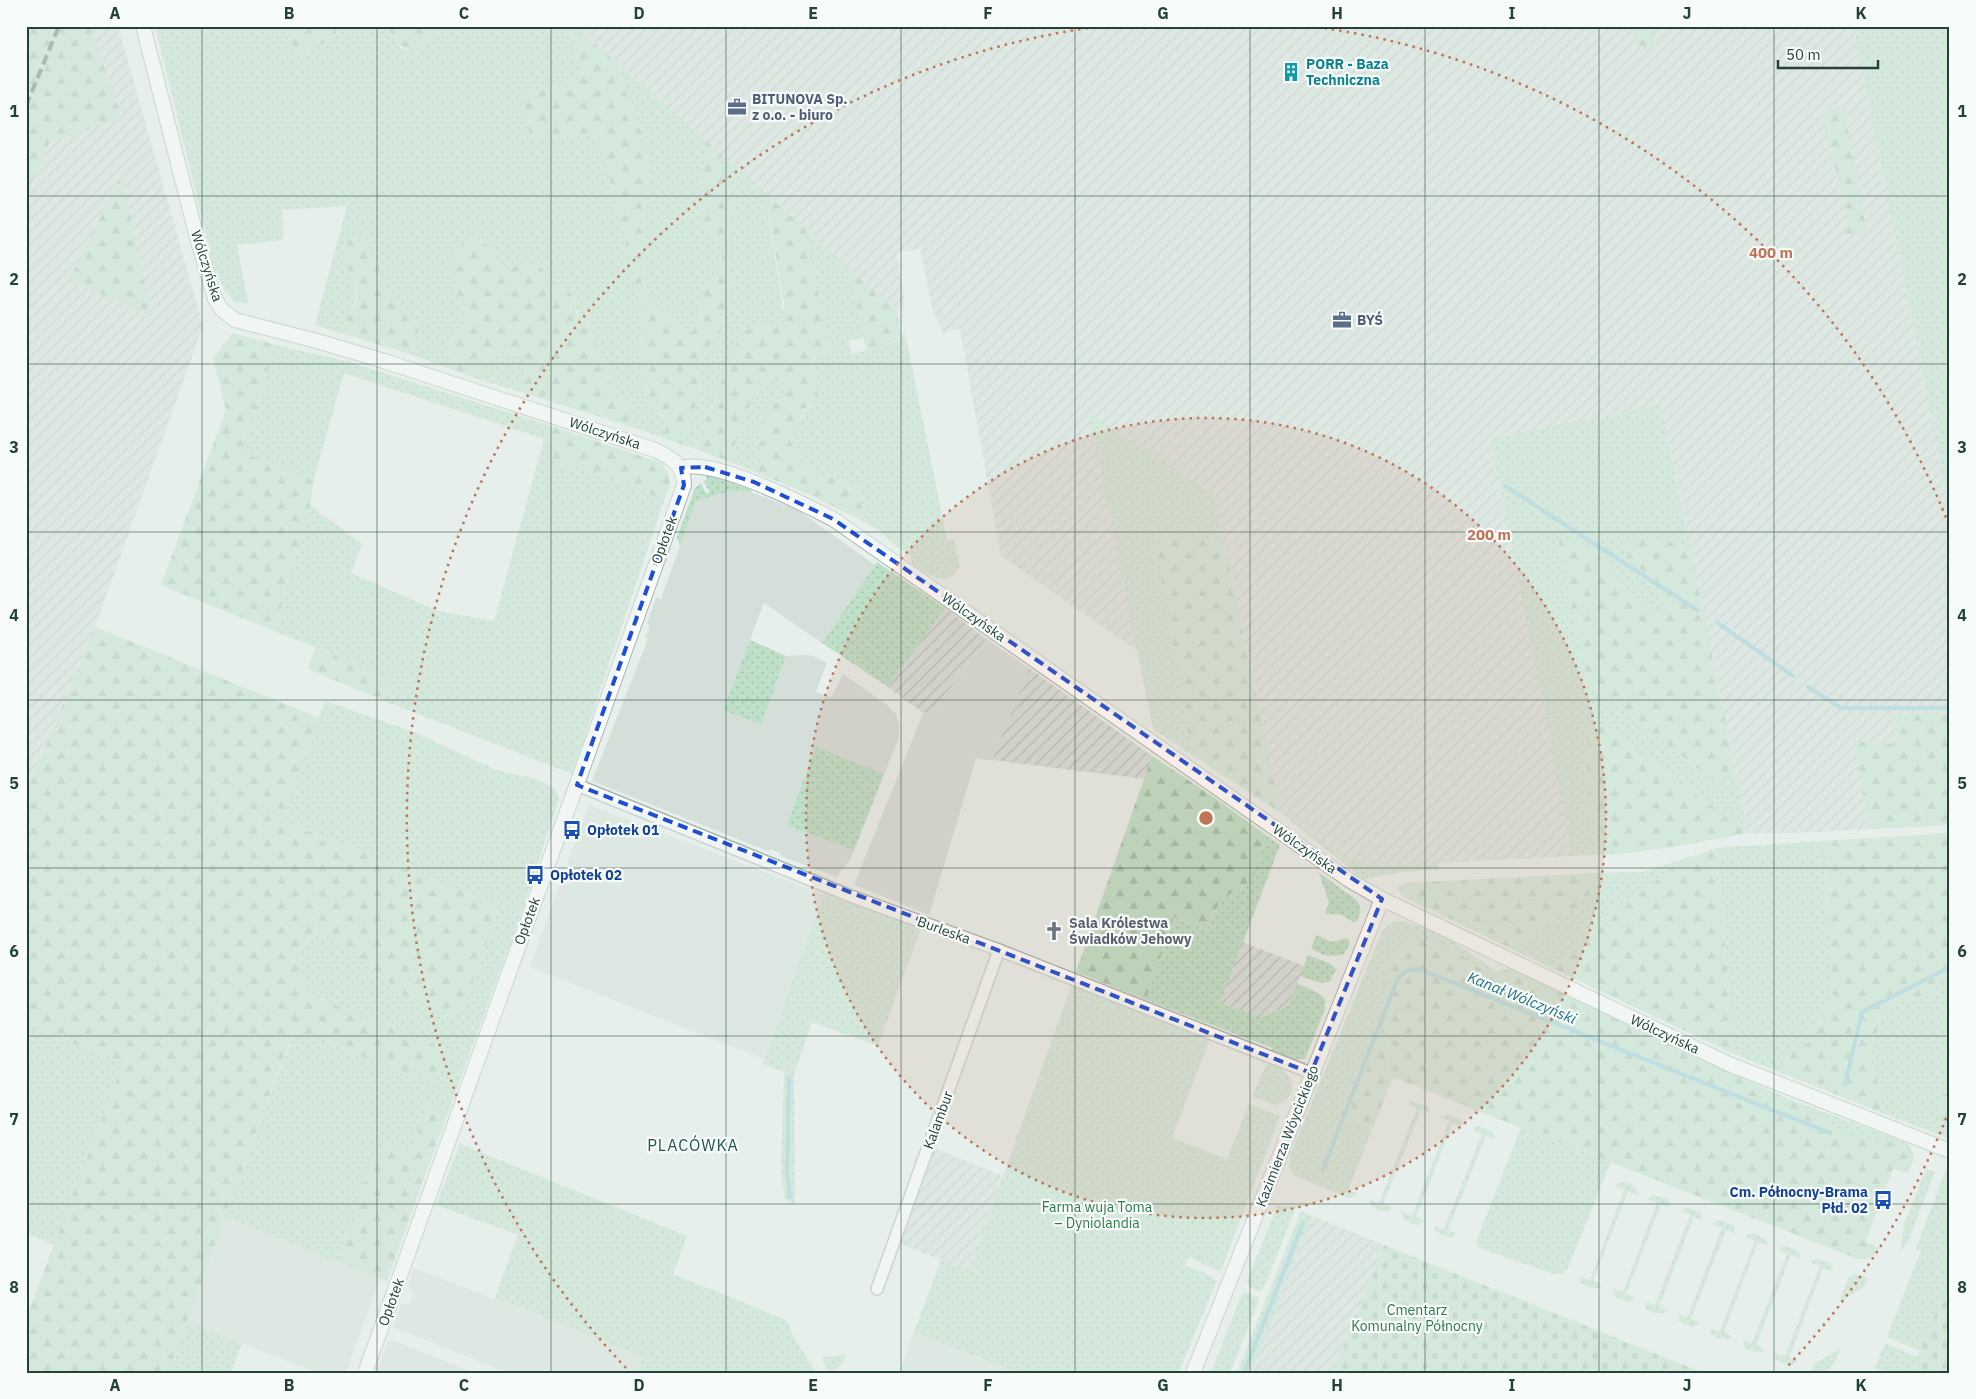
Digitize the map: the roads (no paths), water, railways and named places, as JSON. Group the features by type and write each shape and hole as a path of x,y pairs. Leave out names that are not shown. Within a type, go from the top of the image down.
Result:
{"street":[{"name":"Wólczyńska","path":"144,26 197,238 215,299 222,310 235,320 317,341 384,361 655,450 670,457 681,468 694,465 705,467 754,482 795,500 834,519 1344,877 1382,899 1729,1064 1950,1151"},
{"name":"Opłotek","path":"365,1373 684,486 681,468"},
{"name":"Burleska","path":"577,785 848,895 999,950 1312,1073"},
{"name":"Kazimierza Wóycickiego","path":"1193,1373 1382,899"},
{"name":"Kalambur","path":"877,1289 999,950"}],"waterway":[{"path":"1505,486 1697,610"},
{"path":"1718,623 1793,676"},
{"path":"1808,687 1841,708 1950,708"},
{"name":"Kanał Wólczyński","path":"1845,1084 1862,1012 1950,967"},
{"name":"Kanał Wólczyński","path":"1323,1169 1398,978 1408,970 1419,969 1830,1133"},
{"path":"789,1080 787,1172 790,1197"},
{"name":"Kanał Wólczyński","path":"1244,1373 1303,1223"}],"railway":[{"path":"26,106 59,26"}],"place":[{"name":"PORR - Baza Techniczna","path":"1291,72"},
{"name":"BITUNOVA Sp. z o.o. - biuro","path":"737,107"},
{"name":"BYŚ","path":"1342,320"},
{"name":"Opłotek 01","path":"572,830"},
{"name":"Opłotek 02","path":"535,875"},
{"name":"Sala Królestwa Świadków Jehowy","path":"1054,931"},
{"name":"Cm. Północny-Brama Płd. 02","path":"1883,1200"}],"district":[{"name":"PLACÓWKA","path":"693,1145"}],"park label":[{"name":"Farma wuja Toma – Dyniolandia","path":"1097,1216"},
{"name":"Cmentarz Komunalny Północny","path":"1417,1318"}]}
